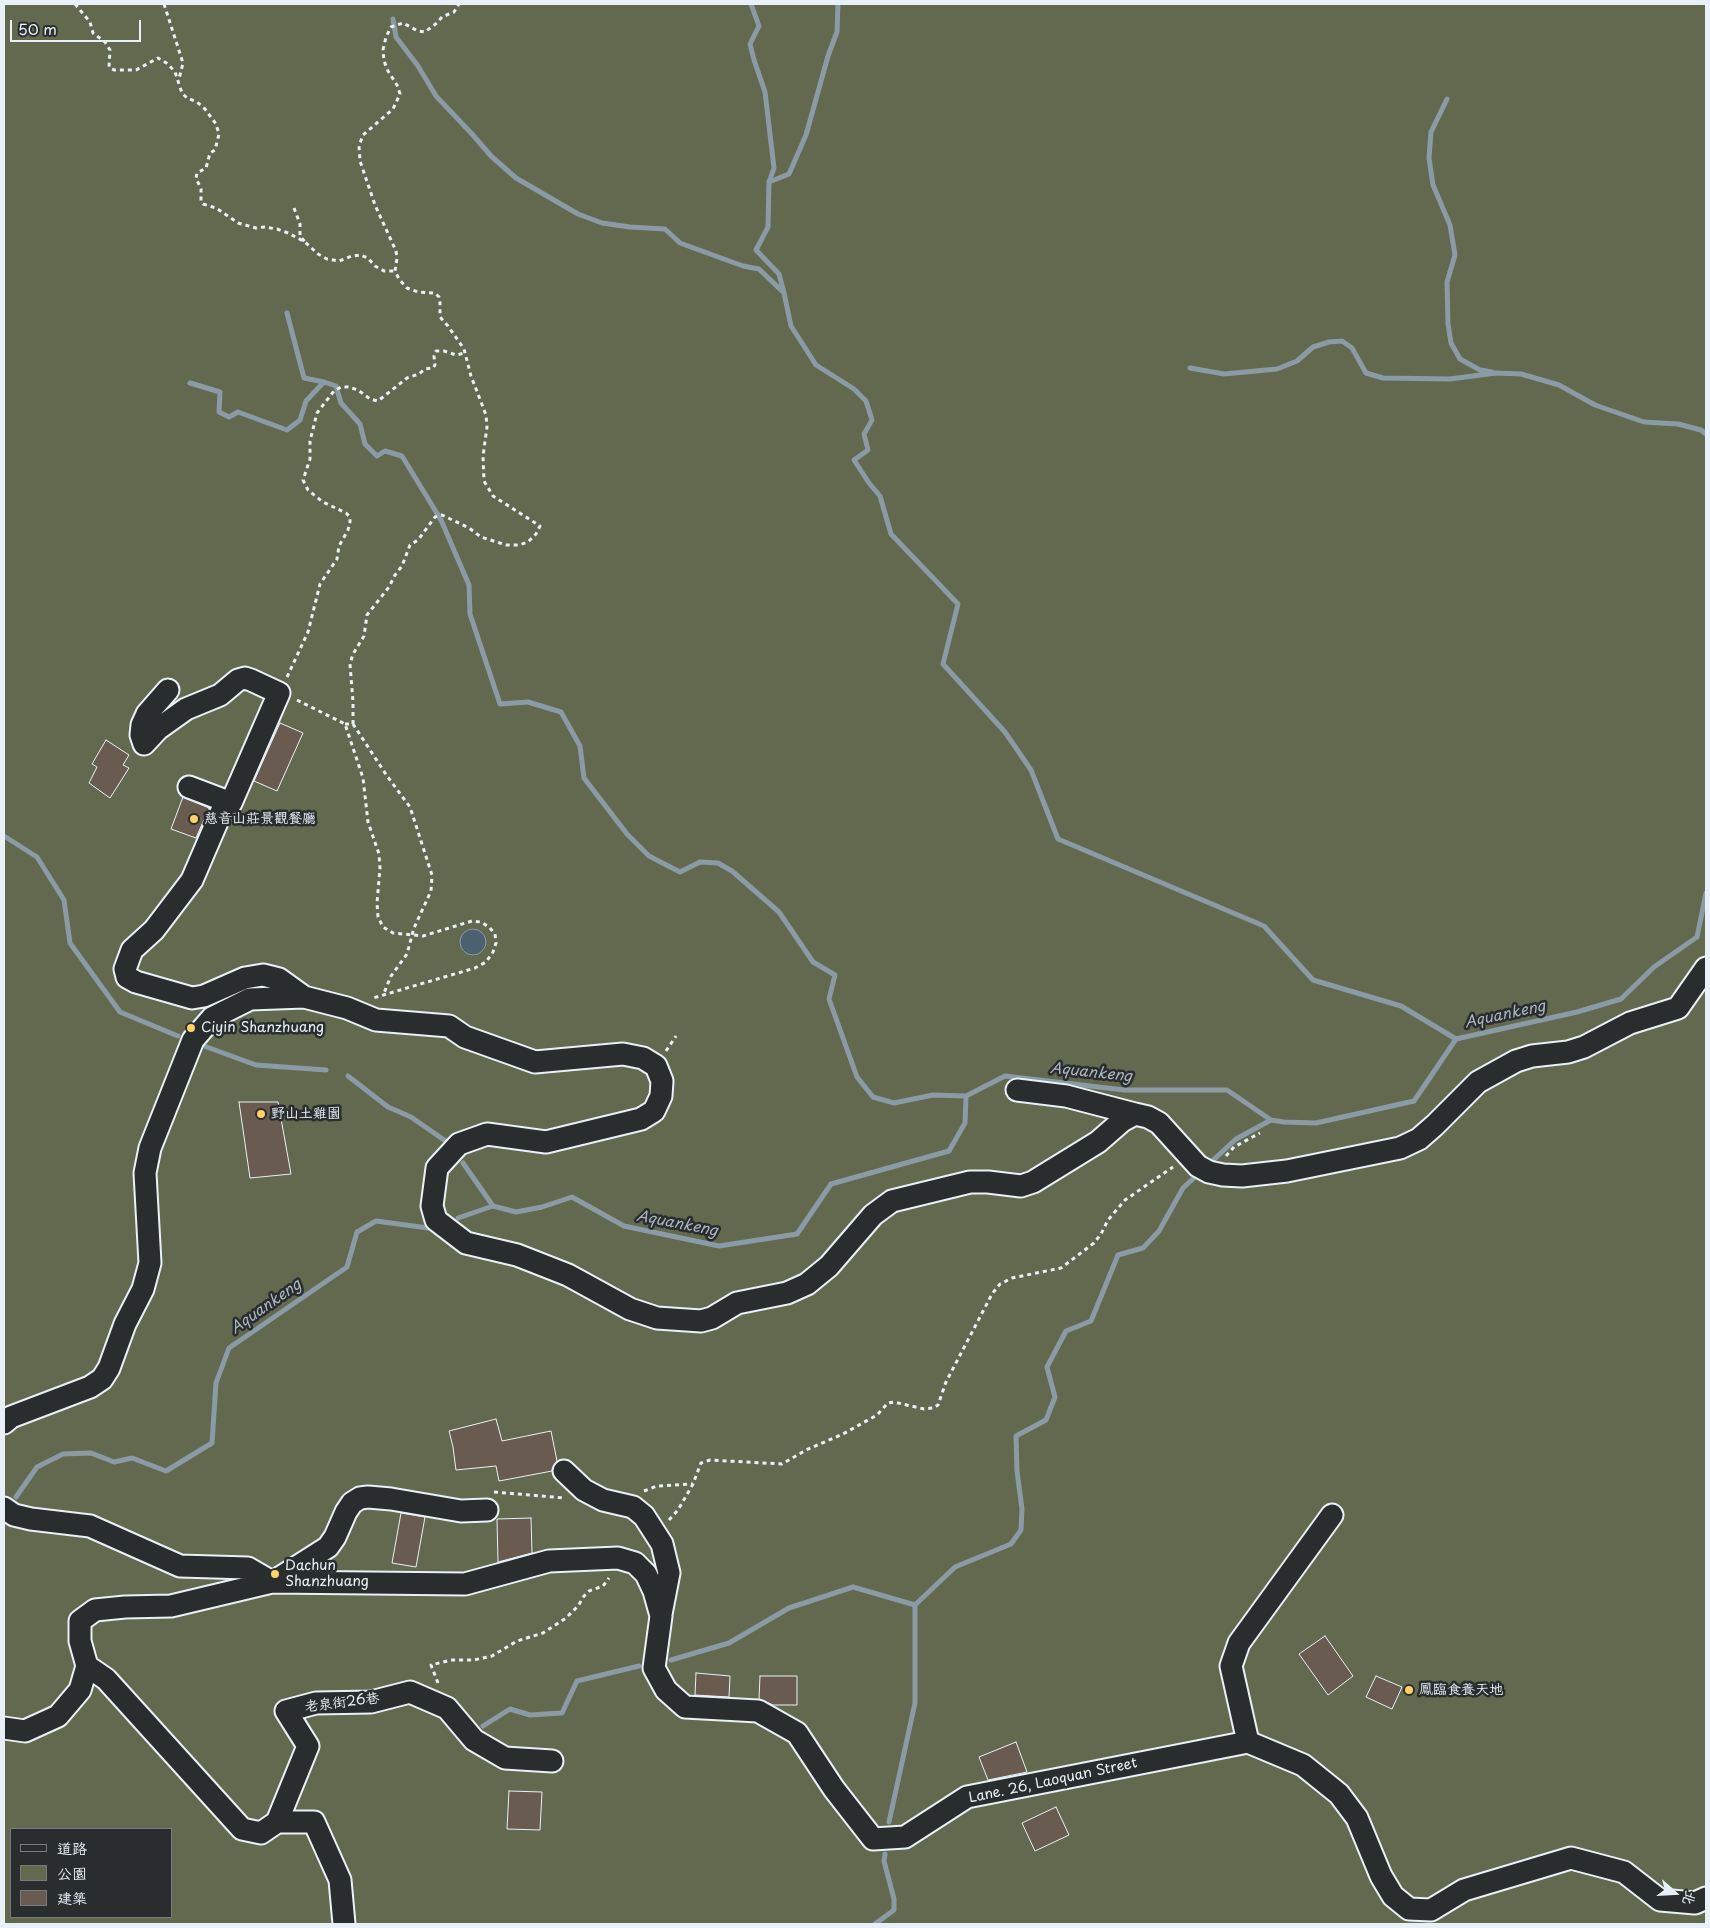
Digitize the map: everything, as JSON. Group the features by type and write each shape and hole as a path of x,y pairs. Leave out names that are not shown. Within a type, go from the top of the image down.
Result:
{"street":[{"path":"168,690 144,720 141,735 144,744 158,730 186,709 220,695 238,680 244,678 251,680 280,693 231,803 189,787"},
{"path":"226,801 192,880 154,930 132,950 125,969 127,978 192,998 204,996 245,978 264,975 279,979 304,997"},
{"path":"1017,1090 1066,1096 1148,1117 1159,1123 1198,1166 1209,1172 1242,1176 1287,1171 1400,1148 1419,1139 1478,1082 1516,1061 1532,1056 1568,1052 1584,1047 1630,1023 1678,1008 1706,968"},
{"path":"4,1423 11,1417 90,1387 102,1380 109,1368 124,1324 143,1289 150,1263 145,1173 150,1148 194,1040 212,1018 250,998 304,997 347,1008 376,1020 449,1026 465,1037 535,1062 623,1054 643,1058 656,1066 662,1081 661,1096 654,1111 641,1120 546,1142 487,1134 459,1144 437,1168 432,1206 436,1220 466,1243 517,1255 568,1275 630,1308 657,1318 701,1321 712,1318 737,1303 787,1293 807,1284 829,1266 873,1215 892,1201 970,1182 1020,1186 1033,1182 1098,1142 1122,1121 1135,1114"},
{"path":"564,1471 584,1490 603,1500 633,1507 644,1516 662,1544 669,1573 661,1616"},
{"path":"272,1582 328,1547 336,1537 346,1512 352,1503 360,1498 391,1499 461,1511 487,1510"},
{"path":"4,1508 14,1514 31,1519 90,1526 180,1566 248,1568 272,1582"},
{"path":"1332,1515 1239,1643 1231,1666 1248,1742 1303,1765 1339,1794 1357,1818 1381,1876 1393,1896 1409,1909 1431,1910 1464,1890 1571,1858 1624,1872 1660,1900 1694,1903 1706,1898"},
{"path":"4,1728 26,1731 58,1716 80,1690 87,1666 80,1641 80,1621 95,1610 171,1606 272,1582 465,1584 548,1561 618,1558 636,1563"},
{"name":"Lane. 26, Laoquan Street","path":"636,1563 646,1574 654,1591 661,1616 654,1668 666,1690 685,1706 758,1711 797,1733 834,1789 872,1839 905,1837 966,1797 1248,1742"},
{"path":"87,1666 106,1679 242,1829 261,1833 276,1822 314,1822 340,1880 344,1924"},
{"name":"老泉街26巷","path":"276,1822 308,1746 286,1711 316,1703 371,1702 410,1692 447,1708 474,1740 505,1758 552,1761"}],"path":[{"path":"75,4 90,22 92,33 105,42 110,50 109,67 114,70 136,70 158,58 175,72 182,93 205,109 216,124 219,134 216,150 210,153 206,168 197,173 196,178 201,188 201,201 203,204 222,211 238,223 256,228 264,226 276,229 305,242"},
{"path":"164,4 183,64 179,80"},
{"path":"384,994 391,976 405,959 412,935 431,891 432,875 410,807 353,724 350,664 352,654 364,636 367,615 389,587 394,575 402,566 410,545 418,540 435,517 442,515 469,528 480,537 506,545 519,545 528,542 536,534 540,526 493,496 484,481 483,456 487,427 486,415 471,376 465,353 440,317 439,297 436,293 418,292 407,288 398,279 394,271 398,258 396,251 375,205 360,161 359,146 363,135 392,109 400,94 384,60 383,50 391,27 402,23 418,31 425,32 442,17 454,12 459,4"},
{"path":"294,208 300,224 300,236 318,254 327,259 340,261 360,255 368,258 375,266 384,271 394,271"},
{"path":"287,681 308,632 320,584 337,559 350,522 350,517 346,513 323,502 308,490 303,480 310,459 310,441 314,418 334,391 341,387 358,390 370,399 378,401 383,399 407,378 420,374 423,370 433,368 436,351 444,350 456,355 465,353"},
{"path":"293,697 345,724 353,724"},
{"path":"345,724 363,778 368,822 379,854 380,868 377,903 378,917 383,927 393,932 423,936 472,921 482,922 495,934 496,943 494,952 486,962 475,968 384,994 347,1008"},
{"path":"1209,1172 1234,1147 1260,1133"},
{"path":"662,1544 659,1531 678,1510 694,1484 696,1472 701,1463 710,1460 782,1464 877,1415 888,1403 894,1402 924,1409 933,1408 938,1405 946,1382 992,1294 1000,1284 1012,1278 1061,1268 1094,1243 1108,1220 1125,1200 1174,1166 1186,1154"},
{"path":"447,1708 430,1665 451,1660 474,1660 492,1656 517,1641 543,1633 566,1618 590,1591 603,1586 614,1573 636,1563"}],"green space":[{"path":"4,4 1706,4 1706,1924 4,1924"}],"water":[{"path":"473,929 482,933 486,942 482,951 473,955 464,951 460,942 464,933"}],"building":[{"path":"280,723 303,733 277,791 254,781"},
{"path":"106,740 129,755 123,765 129,768 110,798 89,783 97,767 92,764"},
{"name":"慈音山莊景觀餐廳","path":"183,797 209,808 196,838 171,829"},
{"path":"239,1102 278,1102 291,1174 250,1178"},
{"path":"496,1419 502,1441 551,1431 557,1461 552,1471 499,1481 496,1466 456,1470 449,1431"},
{"path":"401,1513 425,1517 416,1567 392,1563"},
{"path":"531,1518 532,1553 498,1562 497,1519"},
{"path":"1325,1636 1353,1676 1328,1695 1299,1654"},
{"path":"696,1673 730,1676 729,1697 695,1695"},
{"path":"760,1676 797,1676 797,1705 773,1705 759,1699"},
{"path":"1376,1676 1402,1687 1392,1709 1366,1697"},
{"path":"1016,1742 1027,1772 988,1780 979,1757"},
{"path":"509,1791 542,1792 540,1830 507,1829"},
{"path":"1056,1807 1069,1835 1035,1851 1022,1823"}],"waterway":[{"path":"751,4 759,26 750,44 765,92 774,168 769,182 768,227 756,250 779,274 784,293"},
{"path":"769,182 789,174 806,135 828,56 837,32 838,4"},
{"path":"393,19 396,37 418,66 436,96 491,156 516,178 578,214 602,223 665,229 680,243 743,266 759,269 784,293 791,326 816,365 854,389 866,401 872,420 864,434 868,450 854,460 880,496 891,534 958,604 943,664 1005,732 1031,770 1058,839 1264,926 1313,980 1401,1006 1456,1039"},
{"path":"1447,99 1431,132 1429,158 1433,185 1450,225 1455,255 1447,282 1448,324 1451,343 1460,359 1480,370 1492,372"},
{"path":"287,313 304,378 324,382"},
{"path":"1190,368 1224,374 1277,369 1297,361 1313,347 1329,342 1342,341 1352,348 1366,373 1383,378 1450,379 1496,373 1521,374 1559,385 1595,405 1644,422 1678,424 1701,430 1706,434"},
{"path":"190,383 220,392 219,412 229,417 238,412 287,430 300,420 306,401 324,382 336,386 341,403 360,424 365,444 377,456 385,451 402,456 441,520 469,585 470,614 500,704 528,702 561,712 580,746 584,778 627,834 649,856 680,872 700,862 718,863 732,871 779,912 813,962 835,975 829,999 857,1077 873,1097 894,1103 933,1095 966,1096"},
{"path":"4,836 37,857 64,900 70,943 120,1012 178,1036"},
{"name":"Aquankeng","path":"458,1218 493,1206 516,1212 542,1207 572,1197 624,1226 719,1246 797,1234 831,1184 949,1151 965,1123 966,1096 1005,1076 1124,1090 1227,1090 1271,1120 1284,1122 1316,1123 1414,1101 1456,1039 1577,1012 1621,999 1654,967 1697,937 1706,893"},
{"path":"204,1046 256,1065 326,1070"},
{"path":"348,1076 388,1107 411,1117 447,1142"},
{"path":"1210,1163 1236,1139 1271,1120"},
{"path":"463,1163 493,1206"},
{"path":"889,1822 915,1703 915,1605 955,1567 1011,1544 1021,1530 1022,1509 1017,1471 1016,1436 1046,1420 1055,1397 1047,1367 1066,1331 1091,1321 1118,1255 1143,1248 1159,1231 1183,1188 1196,1176"},
{"name":"Aquankeng","path":"16,1497 37,1467 63,1454 91,1453 114,1462 132,1458 166,1471 212,1443 216,1383 229,1348 347,1267 357,1232 376,1221 428,1228"},
{"path":"671,1660 729,1643 789,1608 853,1587 915,1605"},
{"path":"483,1726 510,1709 530,1715 562,1713 577,1681 639,1666"},
{"path":"875,1924 894,1910 894,1899 884,1861 885,1854"}],"place":[{"name":"慈音山莊景觀餐廳","path":"194,819"},
{"name":"Ciyin Shanzhuang","path":"191,1028"},
{"name":"野山土雞園","path":"261,1114"},
{"name":"Dachun Shanzhuang","path":"275,1574"},
{"name":"鳳臨食養天地","path":"1409,1690"}]}
